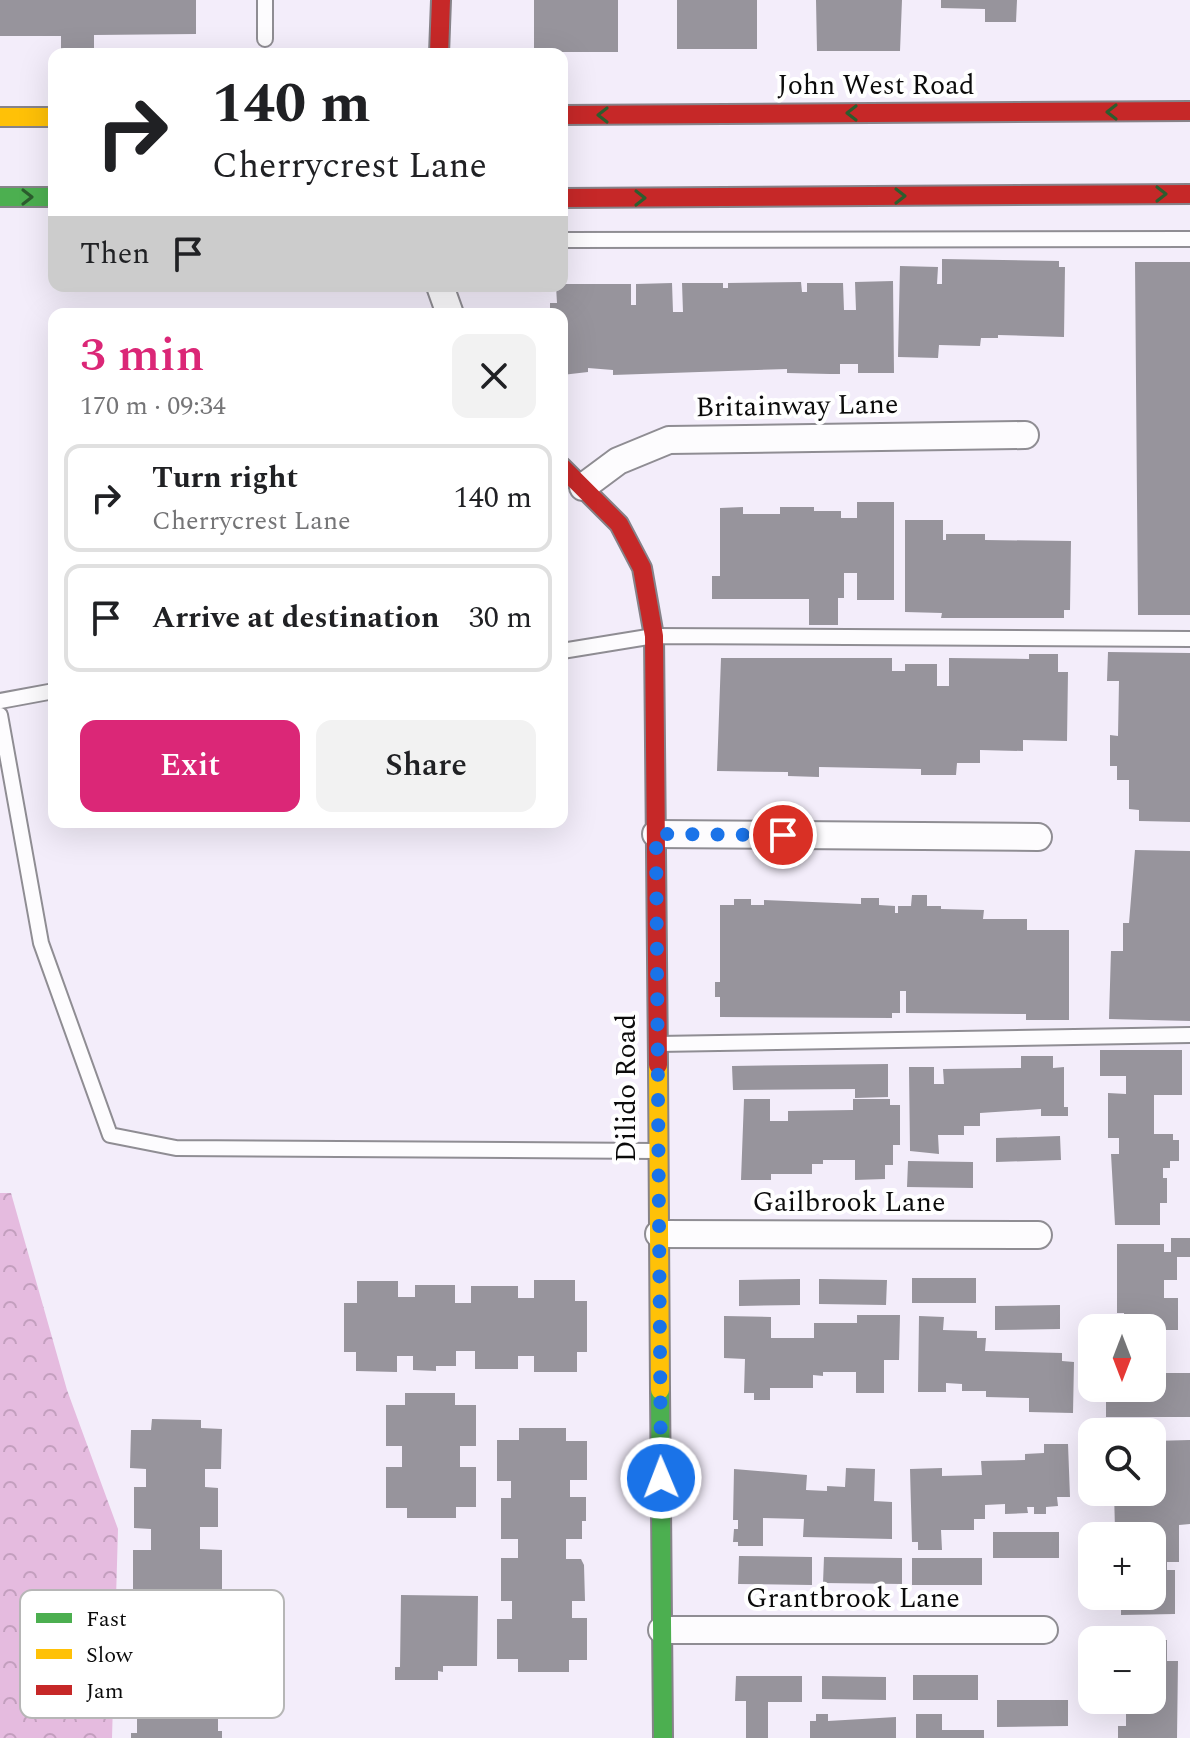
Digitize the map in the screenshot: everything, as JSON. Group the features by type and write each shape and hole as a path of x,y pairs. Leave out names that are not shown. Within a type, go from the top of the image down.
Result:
{"street":[{"path":"439,48 441,0"},
{"name":"John West Road","path":"568,115 1190,111"},
{"path":"0,117 48,117"},
{"path":"568,198 1190,194"},
{"path":"0,197 48,197"},
{"name":"Britainway Lane","path":"583,487 618,461 669,440 1025,435"},
{"name":"Dilido Road","path":"568,473 619,524 642,568 654,636 663,1738"},
{"path":"656,834 1038,837"},
{"name":"Gailbrook Lane","path":"659,1234 1038,1235"},
{"name":"Grantbrook Lane","path":"662,1630 1044,1630"}],"lane":[{"path":"265,0 265,39"},
{"path":"568,240 1190,239"},
{"path":"568,650 654,636 1190,639"},
{"path":"0,701 48,692"},
{"path":"0,715 41,943 110,1135 176,1148 658,1151"},
{"path":"657,1044 1190,1035"}],"green space":[{"path":"0,1193 11,1193 67,1390 118,1529 116,1590 20,1590 20,1718 113,1718 112,1738 0,1738"}],"building":[{"path":"0,0 196,0 196,34 94,35 94,48 61,48 61,36 0,36"},
{"path":"534,0 618,0 618,52 534,48"},
{"path":"677,0 757,0 757,49 677,49"},
{"path":"816,0 902,0 900,51 817,51"},
{"path":"941,0 1017,0 1016,22 985,22 985,9 941,8"},
{"path":"942,259 1059,261 1059,267 1065,267 1064,337 998,335 998,338 981,338 980,346 939,345 938,358 898,357 900,266 938,267 937,284 942,284"},
{"path":"1135,262 1190,262 1190,615 1138,615"},
{"path":"893,281 894,373 858,373 858,364 840,364 840,374 787,373 787,369 613,375 613,370 588,368 588,372 568,374 568,308 550,308 550,303 557,303 556,292 568,292 568,284 631,284 631,305 636,305 636,284 672,283 673,312 683,312 682,283 723,283 723,288 728,288 728,283 801,282 802,292 807,292 807,283 843,283 844,310 856,310 855,282"},
{"path":"857,502 894,502 894,600 857,600 857,573 844,573 844,598 838,598 838,625 809,625 809,599 712,599 712,576 720,576 720,508 743,507 743,514 780,514 780,507 814,507 814,511 841,511 841,518 857,518"},
{"path":"905,520 943,520 943,540 946,540 946,534 985,534 985,540 1071,541 1070,610 1064,610 1064,618 941,618 942,613 905,612"},
{"path":"1108,652 1190,653 1190,822 1139,821 1139,810 1129,809 1129,780 1117,780 1117,766 1110,766 1110,735 1118,736 1119,681 1107,681"},
{"path":"1029,654 1058,654 1058,672 1068,672 1067,741 1023,740 1023,751 980,750 980,763 957,763 956,775 921,775 921,769 819,767 819,777 788,776 788,772 717,771 721,658 892,658 892,671 905,671 905,664 937,664 937,686 949,686 949,658 1029,659"},
{"path":"1135,850 1190,851 1190,1021 1109,1019 1111,951 1123,951 1123,923 1129,923"},
{"path":"912,895 927,895 927,906 941,906 941,909 984,910 983,919 1027,919 1027,930 1069,930 1069,1020 1026,1020 1026,1014 906,1013 906,991 900,991 900,1013 892,1013 892,1018 720,1017 720,997 715,997 715,982 720,982 720,905 734,905 734,899 751,899 751,905 764,905 764,900 861,904 861,898 879,898 879,905 895,906 895,913 898,913 898,906 911,906"},
{"path":"1100,1050 1182,1050 1182,1095 1154,1095 1154,1134 1173,1134 1173,1140 1179,1140 1179,1161 1170,1161 1170,1168 1163,1168 1163,1178 1167,1178 1167,1203 1160,1203 1160,1225 1115,1225 1111,1154 1119,1154 1119,1138 1108,1138 1108,1093 1126,1094 1126,1076 1100,1076"},
{"path":"1021,1056 1053,1056 1053,1068 1064,1067 1064,1107 1068,1107 1068,1116 1041,1116 1041,1109 980,1113 980,1126 964,1126 964,1135 938,1135 939,1154 910,1151 909,1067 934,1067 934,1084 944,1084 943,1069 1021,1068"},
{"path":"888,1064 888,1097 855,1098 855,1089 733,1090 732,1066"},
{"path":"744,1099 770,1099 770,1121 788,1121 788,1111 853,1110 853,1099 890,1099 890,1105 900,1105 900,1145 893,1145 893,1165 885,1165 885,1179 855,1180 855,1160 823,1160 823,1164 812,1164 812,1174 771,1174 771,1180 741,1180"},
{"path":"1060,1136 1061,1160 996,1162 996,1138"},
{"path":"908,1161 973,1162 973,1188 907,1187"},
{"path":"1171,1238 1190,1238 1190,1257 1177,1257 1177,1280 1164,1280 1164,1298 1178,1298 1178,1330 1166,1330 1166,1314 1117,1313 1117,1244 1164,1244 1164,1252 1171,1252"},
{"path":"912,1278 976,1278 976,1303 912,1303"},
{"path":"800,1279 800,1305 739,1306 739,1280"},
{"path":"819,1279 887,1280 886,1305 819,1304"},
{"path":"534,1280 575,1280 575,1301 587,1301 587,1352 577,1352 577,1372 534,1372 534,1356 518,1356 518,1369 475,1369 475,1351 456,1351 456,1366 436,1366 436,1371 413,1370 413,1356 397,1356 397,1372 356,1371 356,1352 344,1352 344,1303 357,1303 357,1281 398,1281 398,1297 415,1297 415,1285 455,1285 455,1303 471,1303 471,1286 518,1286 518,1298 534,1298"},
{"path":"1060,1305 1060,1329 995,1330 995,1306"},
{"path":"857,1315 900,1315 899,1360 884,1360 884,1393 856,1393 856,1372 823,1372 823,1376 813,1375 813,1388 770,1388 770,1400 754,1400 754,1393 744,1393 745,1359 724,1358 724,1316 771,1317 771,1338 814,1338 814,1323 857,1323"},
{"path":"919,1316 944,1317 943,1330 977,1331 977,1338 986,1338 985,1351 1062,1353 1062,1361 1074,1362 1073,1413 1029,1412 1029,1398 986,1397 986,1391 962,1391 962,1384 946,1383 946,1392 918,1392"},
{"path":"1166,1373 1190,1373 1190,1417 1106,1417 1106,1402 1166,1402"},
{"path":"405,1393 455,1393 455,1405 476,1405 476,1446 460,1446 460,1467 476,1467 476,1507 456,1507 456,1518 407,1518 407,1508 386,1508 386,1467 402,1467 402,1446 386,1446 386,1405 405,1405"},
{"path":"152,1419 201,1420 201,1428 222,1429 221,1469 205,1469 205,1487 218,1488 218,1527 200,1527 200,1549 222,1550 222,1590 133,1590 133,1550 151,1550 151,1529 134,1528 134,1487 146,1487 146,1469 130,1468 131,1430 151,1430"},
{"path":"519,1428 566,1428 566,1441 587,1441 587,1480 570,1480 570,1497 586,1497 586,1521 582,1521 582,1539 566,1539 566,1559 581,1559 584,1565 585,1601 572,1601 572,1618 587,1618 587,1660 569,1660 569,1672 518,1672 518,1659 497,1659 497,1619 512,1619 512,1601 501,1601 501,1558 518,1558 518,1539 501,1539 501,1498 511,1498 511,1481 497,1481 497,1440 519,1440"},
{"path":"1190,1440 1190,1524 1179,1525 1179,1562 1167,1562 1167,1570 1175,1570 1175,1614 1121,1615 1121,1610 1166,1610 1166,1522 1115,1522 1114,1506 1166,1506 1166,1441"},
{"path":"1044,1444 1068,1444 1070,1497 1057,1497 1058,1506 1046,1507 1046,1514 1034,1514 1034,1507 1027,1507 1028,1513 1005,1514 1005,1504 985,1505 985,1519 974,1519 974,1530 941,1530 942,1550 918,1550 918,1542 912,1542 910,1469 942,1468 942,1476 982,1475 981,1461 1025,1460 1025,1454 1044,1453"},
{"path":"846,1468 875,1469 874,1501 892,1502 892,1539 803,1537 804,1519 763,1518 763,1546 738,1546 738,1542 733,1542 734,1529 738,1529 738,1520 733,1520 734,1469 807,1475 806,1490 827,1491 827,1486 845,1487"},
{"path":"993,1532 1059,1532 1059,1558 993,1558"},
{"path":"739,1556 812,1557 812,1585 738,1584"},
{"path":"824,1557 902,1558 902,1584 823,1583"},
{"path":"912,1558 982,1558 982,1585 912,1585"},
{"path":"401,1595 478,1596 477,1666 443,1666 443,1672 438,1671 438,1680 395,1680 395,1667 400,1667"},
{"path":"1167,1640 1167,1661 1178,1661 1177,1738 1118,1738 1118,1726 1126,1726 1126,1714 1166,1714"},
{"path":"913,1675 978,1675 978,1700 913,1700"},
{"path":"736,1676 802,1676 802,1702 768,1702 768,1738 746,1738 746,1701 735,1701"},
{"path":"822,1676 886,1677 886,1700 822,1699"},
{"path":"997,1700 1068,1700 1068,1726 997,1727"},
{"path":"816,1714 828,1714 828,1721 896,1717 896,1738 810,1738 810,1721 816,1721"},
{"path":"916,1714 942,1714 942,1730 984,1730 984,1738 916,1738"},
{"path":"137,1718 218,1718 218,1731 222,1731 222,1738 131,1738 131,1733 137,1733"}],"traffic: fast":[{"path":"0,197 48,197"},
{"path":"660,1390 663,1738"}],"traffic: slow":[{"path":"0,117 48,117"},
{"path":"658,1065 660,1390"}],"traffic: jam":[{"path":"439,48 441,0"},
{"path":"568,115 1190,111"},
{"path":"568,198 1190,194"},
{"path":"568,473 619,524 642,568 654,636 658,1065"}],"route":[{"path":"661,1478 656,834 783,835"}]}
